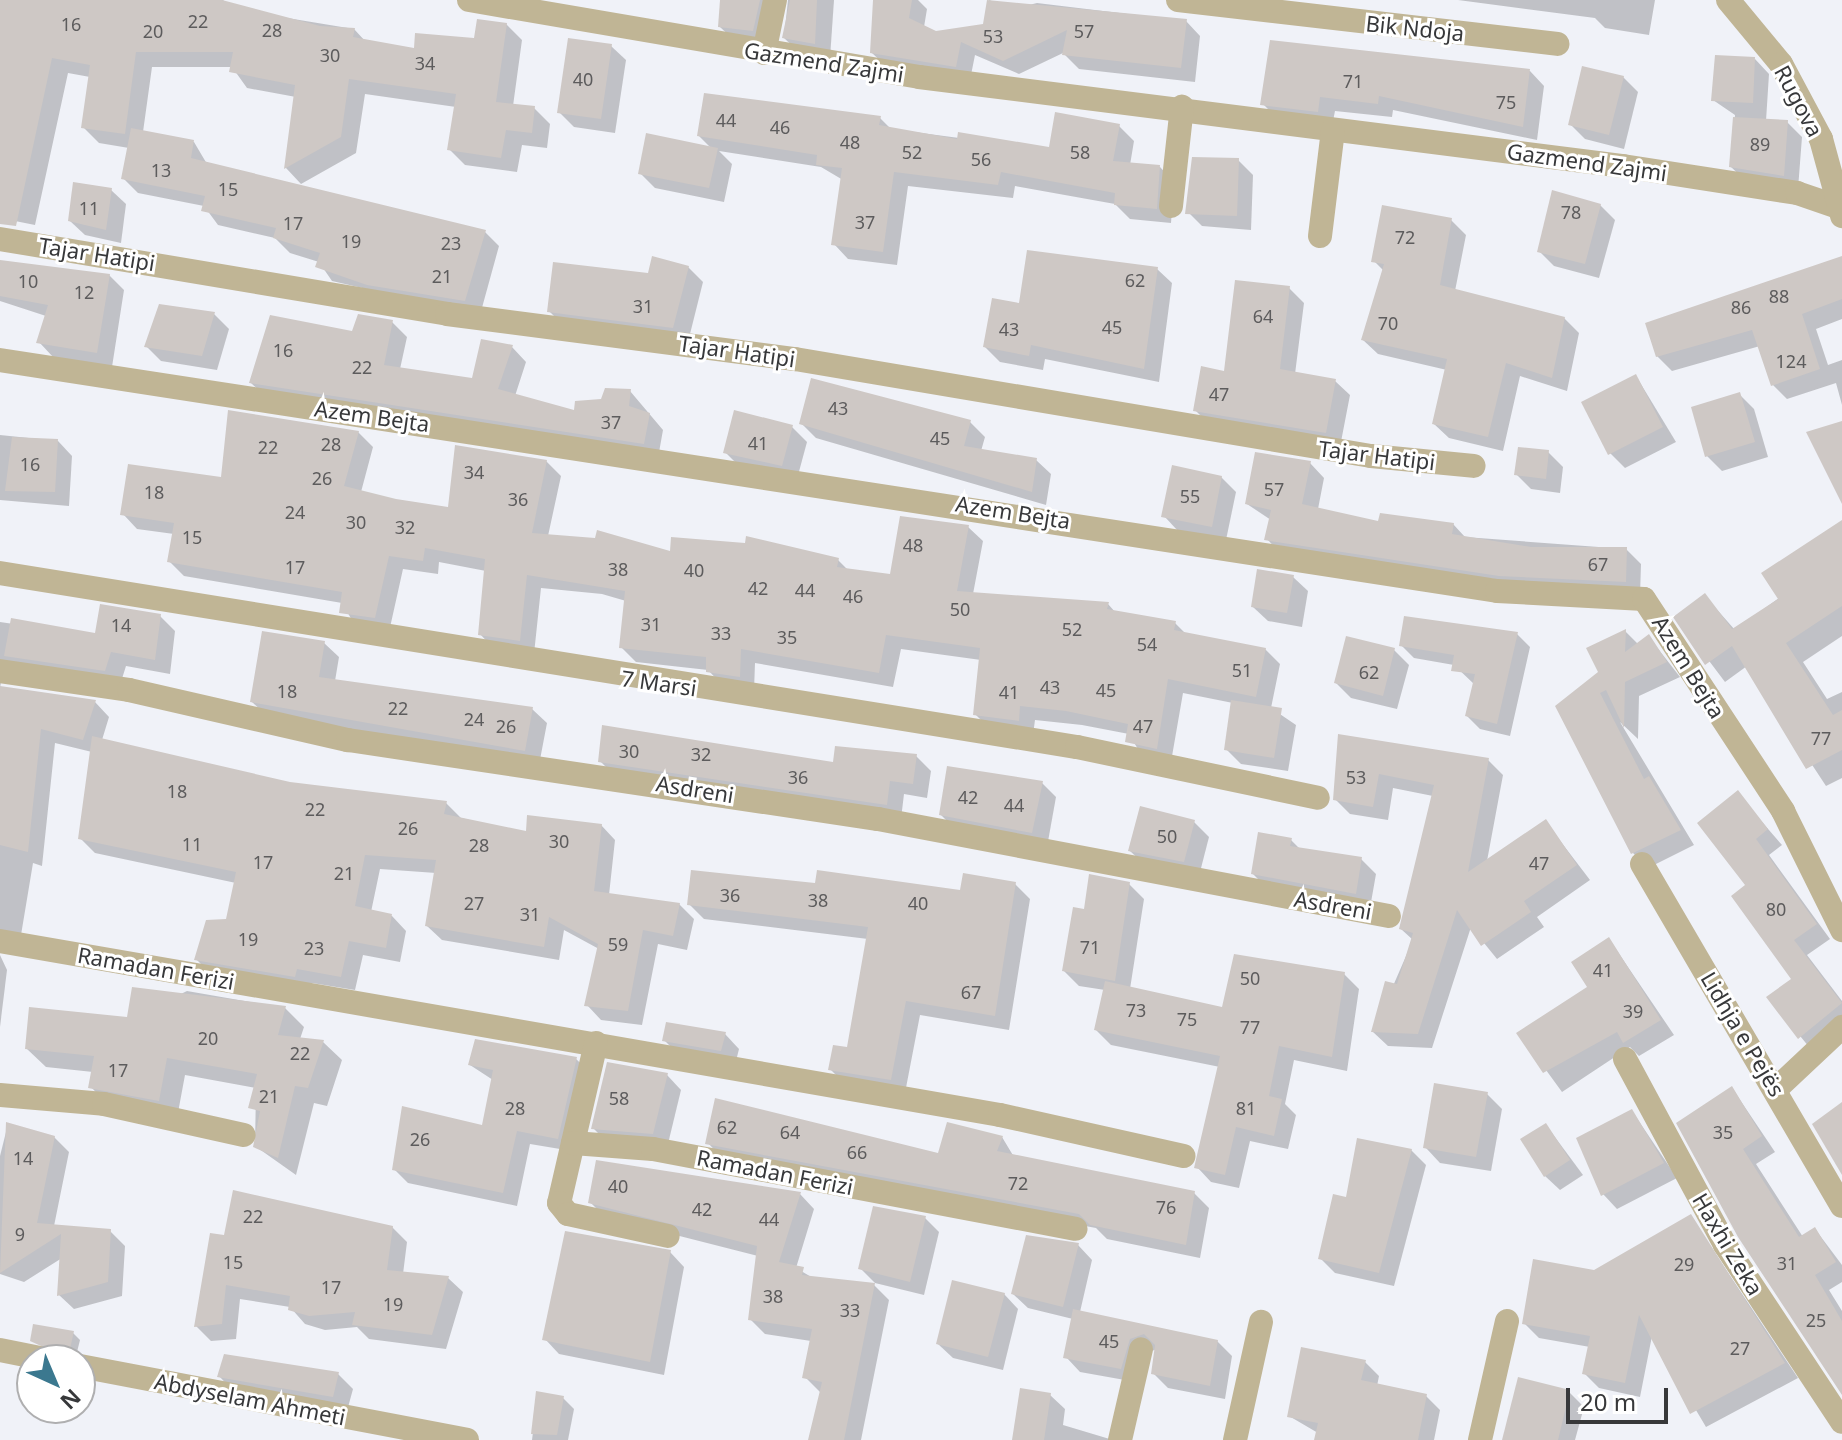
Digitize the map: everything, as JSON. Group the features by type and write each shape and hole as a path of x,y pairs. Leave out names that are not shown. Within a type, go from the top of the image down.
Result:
{"street":[{"name":"Gazmend Zajmi","path":"469,0 764,53 1637,168 1797,193 1840,212"},
{"path":"764,53 775,0"},
{"name":"Bik Ndoja","path":"1178,0 1557,44"},
{"name":"Rugova","path":"1728,0 1781,64 1821,139 1840,212"},
{"path":"1171,206 1182,107"},
{"path":"1320,236 1333,130"},
{"name":"Tajar Hatipi","path":"0,239 447,314 795,359 1134,419 1474,466"},
{"name":"Azem Bejta","path":"0,360 1497,591 1644,599 1783,811 1842,930"},
{"name":"7 Marsi","path":"0,573 1077,747 1318,798"},
{"name":"Asdreni","path":"0,671 129,690 348,740 878,819 1389,916"},
{"name":"Lidhja e Pejës","path":"1642,864 1842,1206"},
{"name":"Ramadan Ferizi","path":"0,941 1000,1115 1183,1156"},
{"path":"1776,1089 1842,1027"},
{"path":"596,1043 559,1203 568,1214 668,1236"},
{"name":"Haxhi Zeka","path":"1625,1059 1725,1245 1842,1422"},
{"path":"0,1095 104,1104 244,1135"},
{"name":"Ramadan Ferizi","path":"573,1143 653,1149 1076,1229"},
{"path":"1480,1440 1507,1321"},
{"path":"1235,1440 1261,1322"},
{"path":"1120,1440 1141,1349"},
{"name":"Abdyselam Ahmeti","path":"96,1369 467,1440"}],"building":[{"path":"0,0 222,0 320,26 355,28 353,37 414,48 415,33 474,38 477,19 507,23 496,102 535,106 532,133 506,130 501,158 447,150 456,94 349,79 341,137 284,169 295,85 229,72 233,52 136,52 125,134 81,128 90,65 52,58 16,226 0,224"},
{"path":"720,0 760,0 753,31 718,27"},
{"path":"790,0 817,0 815,44 782,38"},
{"path":"873,0 912,0 909,18 936,31 983,24 987,0 1187,19 1181,68 1062,55 1067,30 1003,61 961,42 956,67 870,53"},
{"path":"568,38 612,44 601,119 557,113"},
{"path":"1270,40 1530,69 1523,127 1379,96 1378,104 1320,97 1318,112 1260,105"},
{"path":"1715,55 1755,57 1753,103 1711,101"},
{"path":"1582,66 1624,76 1609,135 1568,125"},
{"path":"704,93 881,116 879,125 957,139 958,132 1049,147 1055,112 1120,124 1113,161 1160,165 1157,209 1114,205 1115,193 1001,172 998,185 894,172 883,252 831,245 842,168 816,165 817,155 697,136"},
{"path":"1733,117 1788,120 1784,176 1729,167"},
{"path":"131,128 194,140 191,158 486,230 465,301 367,285 315,267 320,253 273,238 276,228 201,211 205,196 121,179"},
{"path":"646,133 718,148 709,188 638,174"},
{"path":"1192,157 1239,158 1237,216 1185,214"},
{"path":"73,182 112,188 106,230 68,221"},
{"path":"1552,190 1601,204 1585,264 1537,252"},
{"path":"1382,205 1452,218 1440,285 1565,317 1552,378 1506,363 1488,437 1432,424 1447,359 1361,340 1384,264 1371,262"},
{"path":"1027,250 1158,267 1144,369 1031,345 1029,356 983,347 992,298 1019,303"},
{"path":"652,256 689,266 673,328 547,312 553,262 648,273"},
{"path":"1842,256 1842,299 1802,314 1820,369 1771,386 1752,330 1656,357 1645,323"},
{"path":"0,260 110,274 97,353 36,343 48,305 0,296"},
{"path":"1235,280 1290,286 1280,369 1336,379 1326,433 1193,411 1201,366 1224,371"},
{"path":"159,304 215,312 202,356 144,347"},
{"path":"358,314 393,320 384,365 472,378 481,339 513,345 498,389 574,410 575,401 601,399 605,388 631,389 629,406 650,413 644,444 249,383 270,315 352,331"},
{"path":"1636,374 1663,427 1608,455 1581,402"},
{"path":"811,378 971,420 964,446 1037,458 1032,492 799,424"},
{"path":"1740,392 1755,442 1705,457 1691,407"},
{"path":"228,410 359,431 344,486 396,499 448,507 455,445 547,460 532,533 595,538 597,530 670,551 671,537 745,543 746,536 839,558 837,567 890,574 900,516 969,525 957,591 1109,602 1107,609 1176,621 1174,630 1266,648 1256,697 1168,679 1157,749 1125,742 1128,724 1066,711 1020,706 1019,721 973,715 980,648 886,635 879,673 741,649 740,677 706,672 706,657 619,648 625,591 527,575 520,641 478,635 485,559 425,548 423,561 389,556 375,618 339,613 342,592 167,562 174,523 120,515 128,464 221,477"},
{"path":"734,410 793,425 782,466 723,453"},
{"path":"1842,421 1842,504 1806,432"},
{"path":"12,437 58,439 55,492 5,491"},
{"path":"1518,447 1549,450 1546,479 1514,475"},
{"path":"1255,452 1311,461 1302,504 1378,521 1380,513 1454,523 1452,534 1531,547 1627,547 1626,582 1499,576 1264,540 1271,510 1245,504"},
{"path":"1172,465 1222,476 1212,527 1161,517"},
{"path":"1842,520 1842,606 1786,643 1833,715 1842,710 1842,750 1806,769 1732,646 1705,665 1673,617 1705,593 1732,629 1778,599 1761,573"},
{"path":"1257,569 1294,575 1287,613 1251,607"},
{"path":"100,604 161,614 155,660 111,652 105,671 4,656 11,618 95,633"},
{"path":"1404,616 1518,632 1497,724 1465,716 1475,674 1451,671 1454,655 1399,646"},
{"path":"1626,629 1625,652 1649,634 1667,662 1625,682 1624,728 1606,690 1600,693 1644,779 1649,776 1681,830 1631,854 1555,706 1598,672 1586,648"},
{"path":"262,631 325,641 319,677 533,707 525,751 250,702"},
{"path":"1346,636 1395,648 1383,696 1334,683"},
{"path":"0,686 96,700 83,740 41,729 28,852 0,845"},
{"path":"1231,700 1282,708 1274,758 1224,750"},
{"path":"602,725 833,762 835,746 917,754 913,784 890,781 887,805 598,762"},
{"path":"1338,734 1489,758 1468,872 1546,819 1577,865 1524,901 1531,912 1481,946 1457,910 1418,1034 1371,1032 1385,981 1397,984 1413,933 1399,929 1434,785 1379,774 1373,807 1333,800"},
{"path":"92,736 290,782 447,801 444,814 526,831 527,815 602,824 594,891 680,903 673,936 643,930 628,1011 584,1006 598,944 549,917 544,947 425,926 436,860 365,855 355,906 392,914 386,948 349,941 341,977 297,969 295,977 194,960 206,920 226,919 236,872 78,839"},
{"path":"947,766 1043,781 1032,833 939,815"},
{"path":"1738,790 1768,829 1756,839 1817,924 1794,940 1842,1003 1798,1039 1766,997 1791,979 1731,896 1745,885 1697,823"},
{"path":"1140,806 1195,820 1184,862 1128,851"},
{"path":"1258,832 1292,838 1290,846 1362,857 1356,894 1251,874"},
{"path":"691,870 815,883 817,870 960,890 963,873 1016,882 995,1016 906,1001 891,1080 828,1070 833,1045 847,1047 868,927 687,905"},
{"path":"1089,874 1130,882 1115,981 1062,971 1073,907 1084,909"},
{"path":"1609,937 1661,1020 1623,1043 1617,1032 1543,1073 1516,1033 1587,987 1571,962"},
{"path":"1234,954 1345,972 1332,1057 1279,1046 1269,1096 1282,1099 1274,1136 1236,1127 1225,1175 1194,1168 1220,1056 1094,1030 1105,981 1222,1007"},
{"path":"132,987 286,1006 278,1035 324,1040 308,1088 295,1086 278,1158 253,1147 260,1111 248,1108 257,1074 167,1058 159,1101 88,1088 94,1056 25,1049 29,1007 127,1017"},
{"path":"666,1022 726,1032 721,1051 662,1041"},
{"path":"475,1039 577,1057 558,1139 517,1131 503,1193 392,1170 402,1106 482,1125 493,1070 468,1065"},
{"path":"607,1062 668,1073 653,1134 591,1129"},
{"path":"1434,1083 1488,1092 1476,1157 1423,1148"},
{"path":"1732,1086 1762,1136 1743,1149 1799,1237 1815,1227 1836,1262 1815,1275 1842,1321 1842,1395 1738,1237 1676,1123"},
{"path":"715,1098 938,1153 947,1122 1003,1136 997,1151 1195,1191 1186,1245 1090,1225 1079,1214 705,1144"},
{"path":"1842,1102 1842,1175 1812,1124"},
{"path":"1632,1109 1664,1163 1601,1196 1576,1138"},
{"path":"6,1122 55,1136 37,1223 111,1229 108,1282 57,1296 61,1234 0,1273"},
{"path":"1546,1123 1570,1160 1544,1177 1520,1139"},
{"path":"1357,1138 1412,1149 1379,1273 1318,1259 1333,1194 1346,1197"},
{"path":"596,1160 801,1192 779,1262 804,1267 802,1275 875,1283 844,1440 808,1440 822,1382 802,1378 812,1329 748,1320 757,1246 588,1203"},
{"path":"233,1190 393,1226 387,1270 449,1276 432,1335 352,1325 355,1312 309,1316 288,1310 290,1296 226,1285 222,1324 194,1327 210,1233 224,1235"},
{"path":"873,1206 926,1216 910,1282 858,1269"},
{"path":"1691,1214 1785,1363 1690,1414 1639,1315 1625,1383 1582,1374 1590,1336 1522,1324 1533,1259 1594,1270"},
{"path":"565,1231 671,1250 650,1362 542,1340"},
{"path":"1026,1235 1079,1243 1063,1307 1011,1294"},
{"path":"952,1280 1005,1293 988,1357 936,1344"},
{"path":"1073,1309 1218,1340 1210,1386 1151,1374 1155,1345 1144,1334 1130,1339 1121,1369 1063,1358"},
{"path":"33,1324 74,1331 71,1344 37,1344 30,1341"},
{"path":"1301,1347 1366,1360 1361,1380 1427,1394 1418,1440 1314,1440 1318,1423 1287,1417"},
{"path":"224,1354 339,1372 333,1397 217,1377"},
{"path":"1518,1377 1570,1390 1558,1440 1502,1440"},
{"path":"1020,1388 1051,1393 1044,1440 1012,1440"},
{"path":"536,1391 564,1396 557,1435 531,1434"}]}
